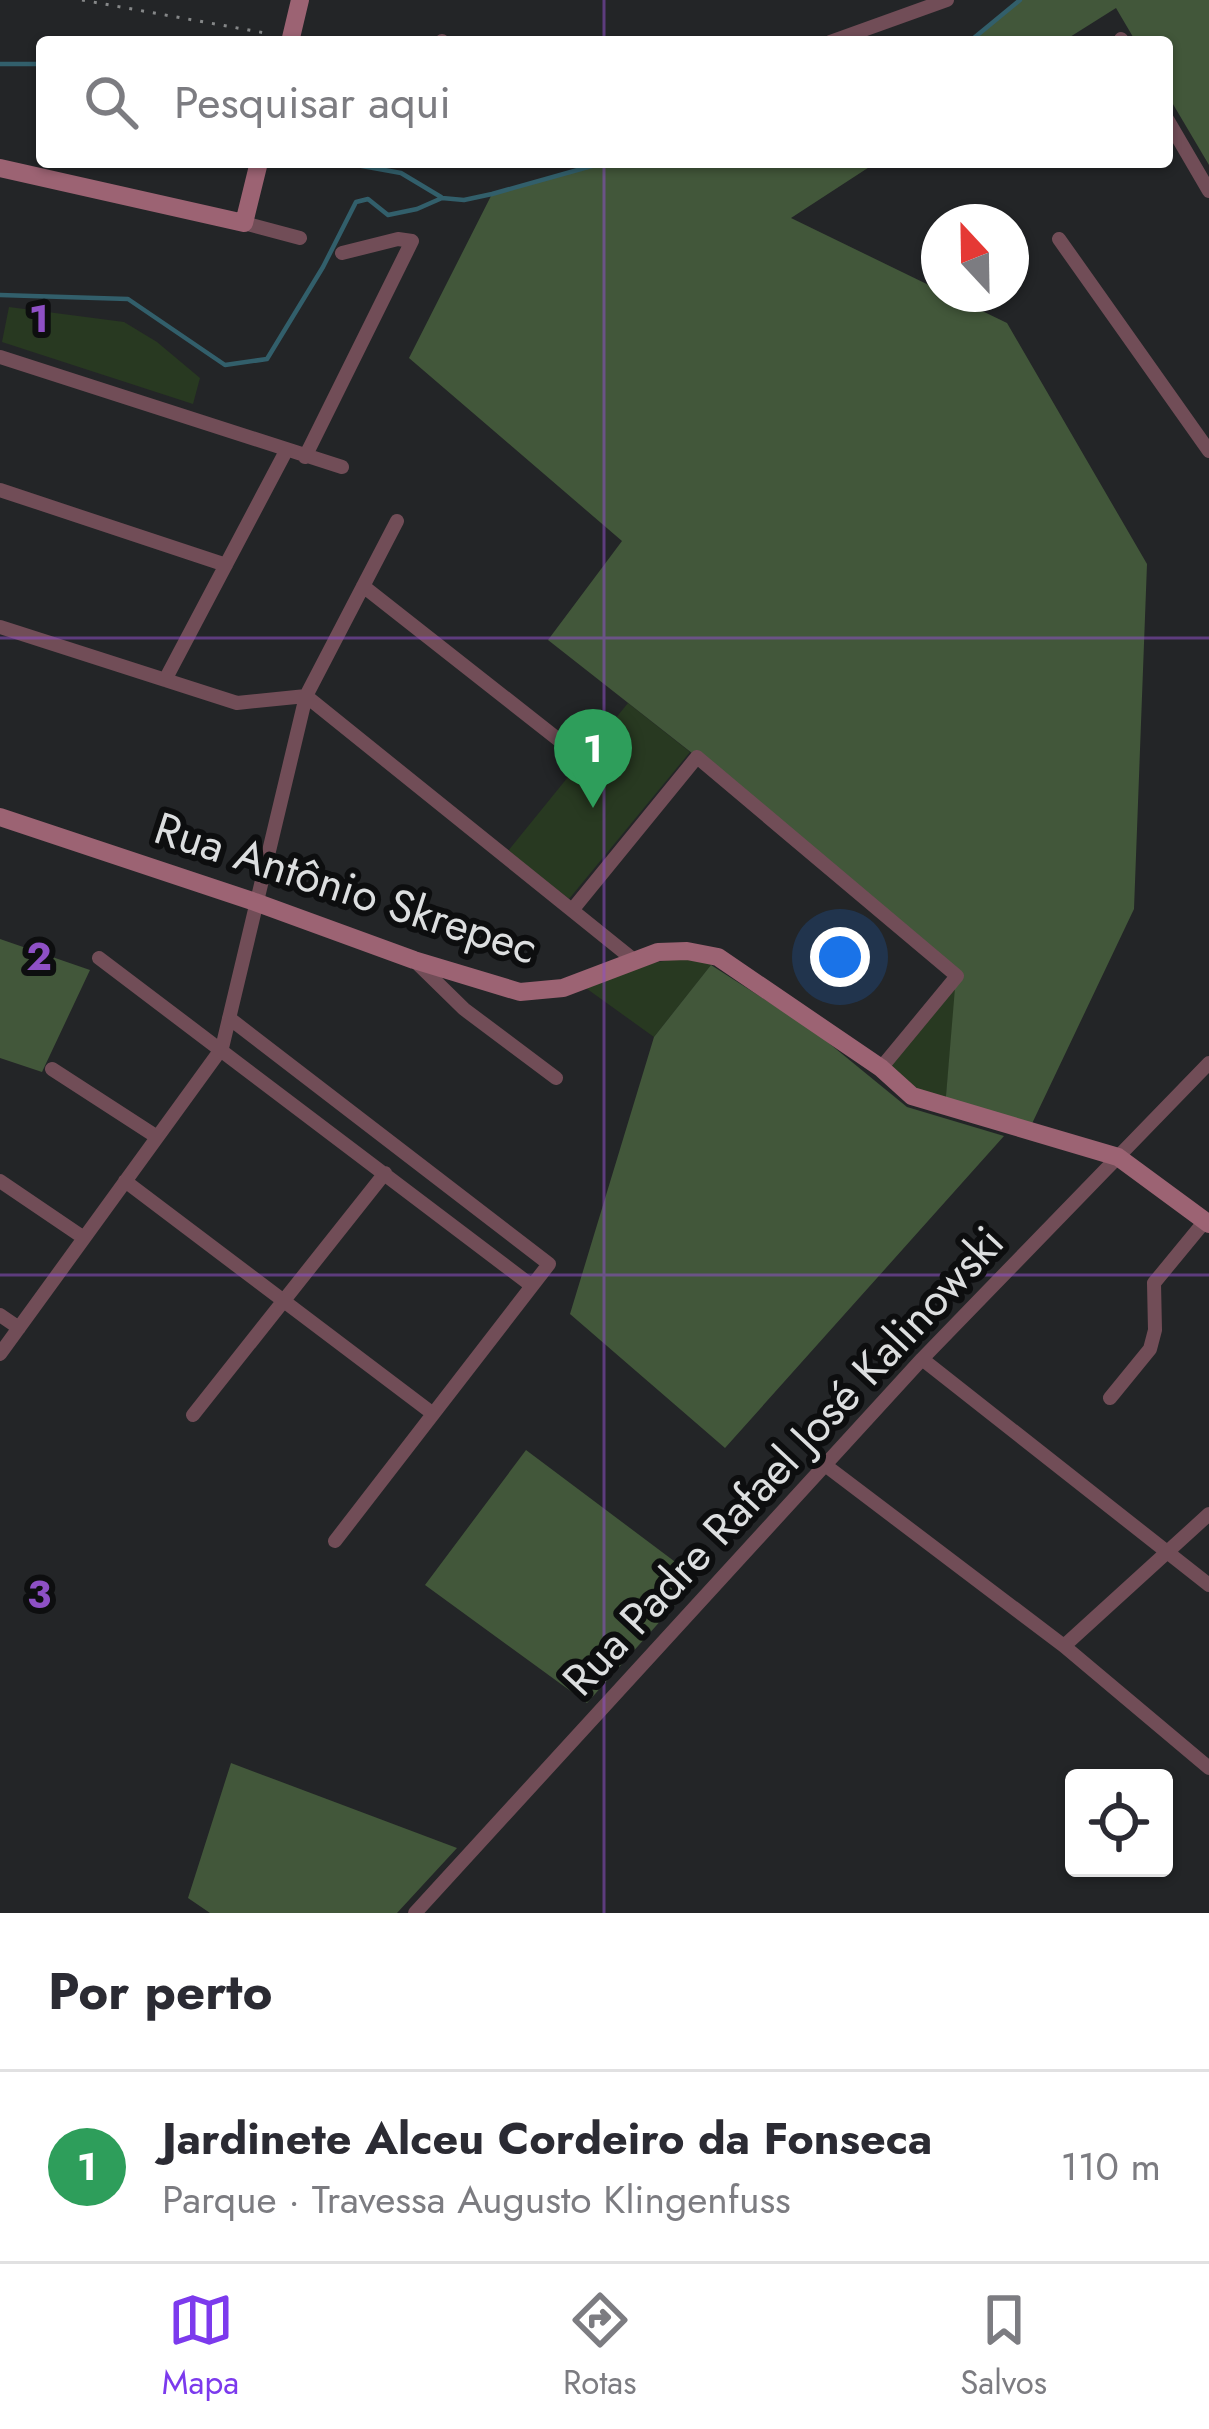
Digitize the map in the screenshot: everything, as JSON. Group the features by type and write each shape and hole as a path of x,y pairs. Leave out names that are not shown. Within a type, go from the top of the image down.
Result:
{"street":[{"path":"291,36 300,0"},
{"path":"847,36 946,0"},
{"path":"1173,129 1209,191"},
{"path":"244,224 258,168"},
{"path":"0,169 300,238"},
{"path":"305,457 412,241 398,239 342,253"},
{"path":"1059,239 1209,451"},
{"path":"0,357 342,467"},
{"path":"165,680 286,451"},
{"path":"0,490 226,565"},
{"path":"0,1354 222,1048 306,696 398,521"},
{"path":"363,586 569,748"},
{"path":"0,627 237,704 306,696 635,961"},
{"path":"573,909 697,757 957,976 881,1068"},
{"name":"Rua Antônio Skrepec","path":"0,817 507,989 534,994 563,988 673,951 718,957 881,1068 913,1096 1118,1157"},
{"path":"99,958 532,1286"},
{"path":"414,960 464,1009 556,1078"},
{"path":"229,1018 549,1264 335,1541"},
{"name":"Rua Padre Rafael José Kalinowski","path":"415,1913 922,1359 1209,1063"},
{"path":"52,1069 157,1137"},
{"path":"321,1124 338,1102"},
{"path":"1110,1398 1150,1349 1155,1330 1154,1282 1207,1222 1118,1157"},
{"path":"193,1415 385,1173"},
{"path":"0,1181 84,1238"},
{"path":"125,1181 431,1413"},
{"path":"0,1315 20,1328"},
{"path":"922,1359 1209,1586"},
{"path":"825,1465 1064,1646 1209,1768"},
{"path":"1064,1646 1209,1514"}],"path":[{"path":"82,0 269,36"}],"green space":[{"path":"1020,0 1209,0 1209,165 1173,104 1173,36 1132,36 1116,8 1072,36 976,36"},
{"path":"585,168 868,168 791,218 921,281 921,312 984,312 1007,323 1147,564 1134,909 1028,1132 945,1108 956,976 697,757 548,640 622,541 409,358 492,194"},
{"path":"9,307 124,322 200,378 193,404 2,342"},
{"path":"628,703 690,752 569,899 508,851"},
{"path":"0,939 90,970 42,1072 0,1058"},
{"path":"700,954 716,959 654,1037 583,986 643,965"},
{"path":"711,965 814,1031 907,1107 1004,1136 725,1448 570,1314 654,1037"},
{"path":"957,976 945,1108 881,1068"},
{"path":"526,1450 698,1579 587,1703 425,1585"},
{"path":"231,1763 457,1848 397,1913 210,1913 188,1898"}],"waterway":[{"path":"976,36 1020,0"},
{"path":"0,64 36,64"},
{"path":"373,168 401,173 441,197"},
{"path":"0,295 128,299 225,365 267,359 356,202 368,199 388,215 442,198 464,200 585,168"}],"place":[{"name":"Jardinete Alceu Cordeiro da Fonseca","path":"593,808"}]}
